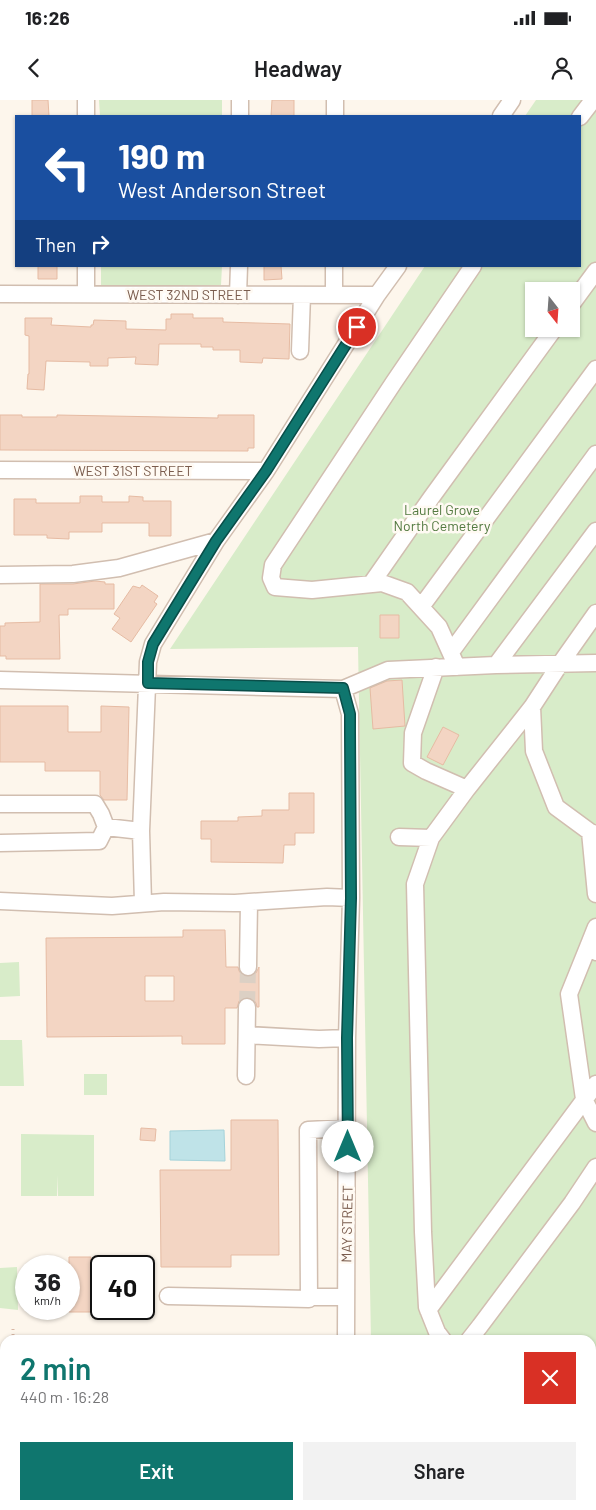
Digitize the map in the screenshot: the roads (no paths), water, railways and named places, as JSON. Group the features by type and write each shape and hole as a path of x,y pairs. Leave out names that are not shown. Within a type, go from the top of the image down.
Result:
{"street":[{"path":"86,100 86,115"},
{"path":"240,100 240,115"},
{"path":"335,100 335,115"},
{"path":"502,115 512,100"},
{"path":"581,116 593,100"},
{"path":"86,267 86,294"},
{"path":"238,295 239,267"},
{"path":"334,267 334,295"},
{"path":"143,903 141,831 148,662 153,644 216,541 266,471 377,295 397,267"},
{"path":"454,659 439,627 407,592 382,583 312,590 275,587 271,578 273,565 472,267"},
{"path":"580,293 596,271"},
{"name":"WEST 32ND STREET","path":"0,294 377,295"},
{"path":"300,351 302,295"},
{"path":"371,584 547,338"},
{"path":"421,607 596,369"},
{"path":"0,680 343,688 388,670 436,667 454,659 596,454"},
{"name":"WEST 31ST STREET","path":"0,470 266,471"},
{"path":"496,665 596,532"},
{"path":"0,575 73,574 119,568 216,541"},
{"path":"439,1335 427,1307 422,1232 415,884 430,838 532,708 596,613"},
{"path":"454,659 496,665 596,663"},
{"path":"436,667 413,733 412,763 467,789"},
{"name":"MAY STREET","path":"343,688 350,714 351,898 347,1038 346,1335"},
{"path":"532,708 534,751 556,807 593,833 596,894"},
{"path":"0,804 96,804 106,827 99,841 0,843"},
{"path":"106,827 141,831"},
{"path":"399,837 430,838"},
{"path":"0,901 112,906 164,902 249,902 328,897 351,898"},
{"path":"248,967 249,902"},
{"path":"594,940 569,994 584,1099 596,1123"},
{"path":"246,1076 247,1007"},
{"path":"247,1035 319,1039 347,1038"},
{"path":"428,1310 596,1084"},
{"path":"168,1296 309,1299 308,1130 348,1128"},
{"path":"472,1335 596,1167"},
{"path":"309,1291 346,1297"}],"water":[{"path":"224,1130 225,1161 170,1160 170,1131"}],"tunnel":[{"path":"247,1007 248,967"}],"park label":[{"name":"Laurel Grove North Cemetery","path":"442,518"}]}
